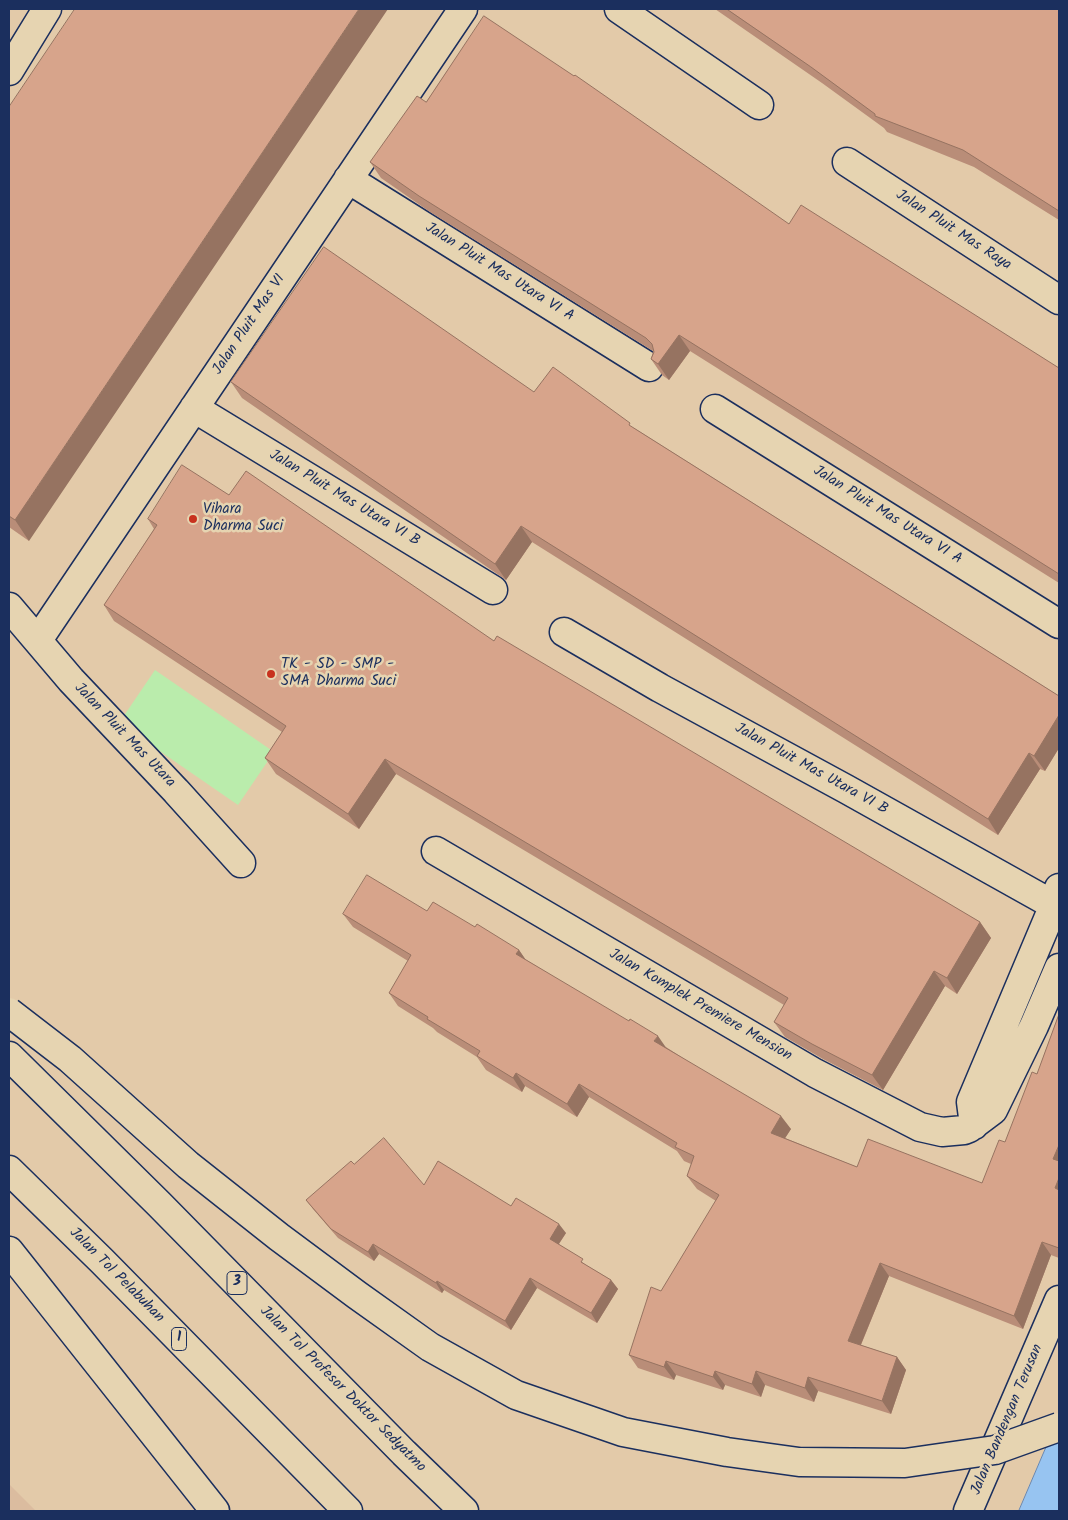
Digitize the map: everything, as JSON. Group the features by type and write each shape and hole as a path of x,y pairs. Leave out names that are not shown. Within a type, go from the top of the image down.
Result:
{"main road":[{"path":"9,71 47,9"},
{"name":"Jalan Pluit Mas VI","path":"38,640 463,9"},
{"path":"619,9 759,104"},
{"name":"Jalan Pluit Mas Raya","path":"847,162 1059,300"},
{"name":"Jalan Pluit Mas Utara VI A","path":"348,179 649,367"},
{"name":"Jalan Pluit Mas Utara VI B","path":"194,408 493,590"},
{"name":"Jalan Pluit Mas Utara VI A","path":"715,409 1059,624"},
{"name":"Jalan Pluit Mas Utara","path":"9,607 71,680 176,790 241,863"},
{"name":"Jalan Pluit Mas Utara VI B","path":"564,632 660,688 1057,900"},
{"name":"Jalan Komplek Premiere Mension","path":"436,851 815,1073 920,1127 942,1132 959,1131 969,1128 979,1112"},
{"path":"979,1112 1057,900"},
{"path":"979,1112 1034,1026 1059,968"},
{"path":"9,1012 70,1059 188,1165 278,1237 430,1347 516,1395 623,1432 728,1452 799,1462 905,1462 934,1459 995,1450 1059,1427"},
{"name":"Jalan Tol Profesor Doktor Sedyatmo","path":"9,1056 159,1204 404,1454 464,1511"},
{"name":"Jalan Tol Pelabuhan","path":"9,1170 102,1261 348,1511"},
{"path":"9,1251 215,1511"},
{"name":"Jalan Bandengan Terusan","path":"968,1511 1059,1300"}],"shaded area":[{"path":"9,1484 36,1511 9,1511"}],"green space":[{"path":"155,670 274,752 238,805 119,723"}],"water":[{"path":"1059,1417 1059,1511 1019,1511"}],"building":[{"path":"75,9 359,9 15,520 9,516 9,107"},
{"path":"727,9 1059,9 1059,211 963,150 875,116 875,114 811,67"},
{"path":"484,16 575,75 789,224 801,205 1059,368 1059,574 679,335 658,364 651,359 654,352 652,344 646,338 419,196 370,162 417,96 426,102"},
{"path":"324,247 534,392 553,367 630,423 629,425 1059,696 1059,715 1034,756 1029,753 988,819 521,526 495,564 231,382"},
{"path":"182,465 229,495 246,471 494,641 497,636 980,922 947,978 934,971 872,1075 774,1022 788,998 385,759 348,814 265,758 286,726 104,605 157,525 148,519"},
{"path":"367,875 427,911 433,902 475,927 477,924 519,950 516,954 629,1021 630,1019 658,1036 654,1041 781,1116 771,1133 857,1167 868,1139 982,1183 999,1140 1005,1142 1032,1072 1037,1074 1059,1014 1059,1145 1053,1159 1059,1161 1059,1178 1055,1188 1059,1190 1059,1248 1042,1242 1014,1316 880,1263 848,1341 897,1357 882,1401 808,1377 805,1388 756,1371 752,1384 715,1371 713,1377 666,1361 664,1367 629,1355 651,1287 661,1291 719,1195 687,1176 694,1156 675,1147 677,1143 579,1084 567,1104 516,1073 513,1078 477,1056 480,1051 427,1019 428,1017 389,993 411,955 343,914"},
{"path":"384,1138 424,1185 438,1161 511,1206 516,1198 559,1224 550,1239 583,1259 581,1262 611,1280 591,1313 530,1278 505,1321 437,1281 436,1283 373,1244 368,1252 331,1229 306,1200 351,1161 354,1164"}],"place":[{"name":"Vihara Dharma Suci","path":"193,519"},
{"name":"TK - SD - SMP - SMA Dharma Suci","path":"271,674"}]}
